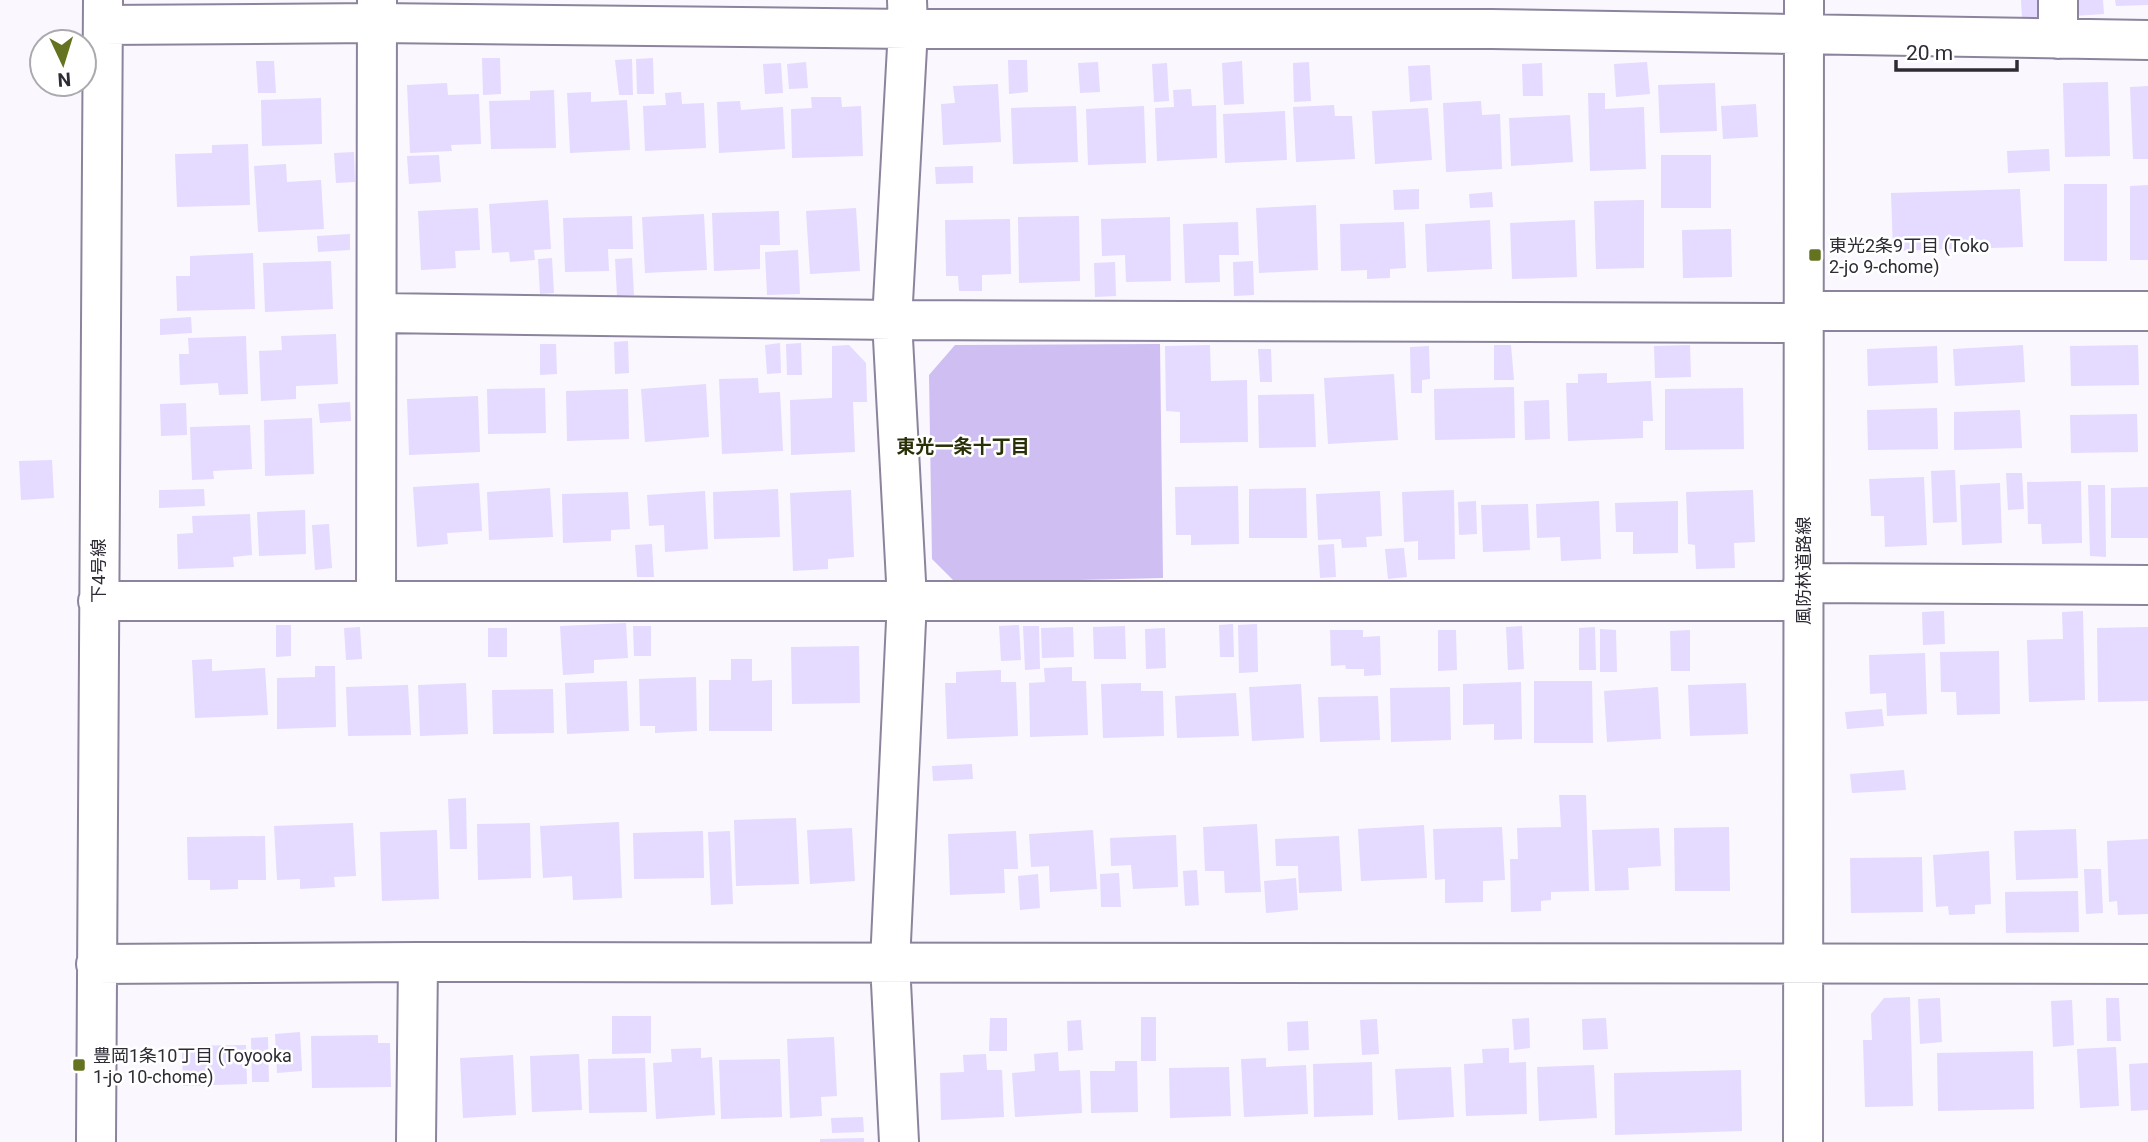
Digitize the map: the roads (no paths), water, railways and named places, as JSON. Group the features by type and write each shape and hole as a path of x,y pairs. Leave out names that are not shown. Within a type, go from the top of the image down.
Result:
{"street":[{"path":"2057,0 2058,39"},
{"path":"103,13 377,11 1804,18 2058,39 2148,40"},
{"path":"376,600 377,11"},
{"name":"下4号線","path":"96,1142 103,13"},
{"path":"899,1142 890,963 907,600 892,320 908,14"},
{"name":"風防林道路線","path":"1802,1142 1804,18"},
{"path":"378,313 892,320 1804,317 2148,311"},
{"path":"98,601 907,600 1803,592 2148,585"},
{"path":"416,1142 418,962"},
{"path":"96,964 2148,964"}],"place":[{"name":"東光2条9丁目 (Toko 2-jo 9-chome)","path":"1815,255"},
{"name":"豊岡1条10丁目 (Toyooka 1-jo 10-chome)","path":"79,1065"}],"district":[{"name":"東光一条十丁目","path":"963,446"}]}
